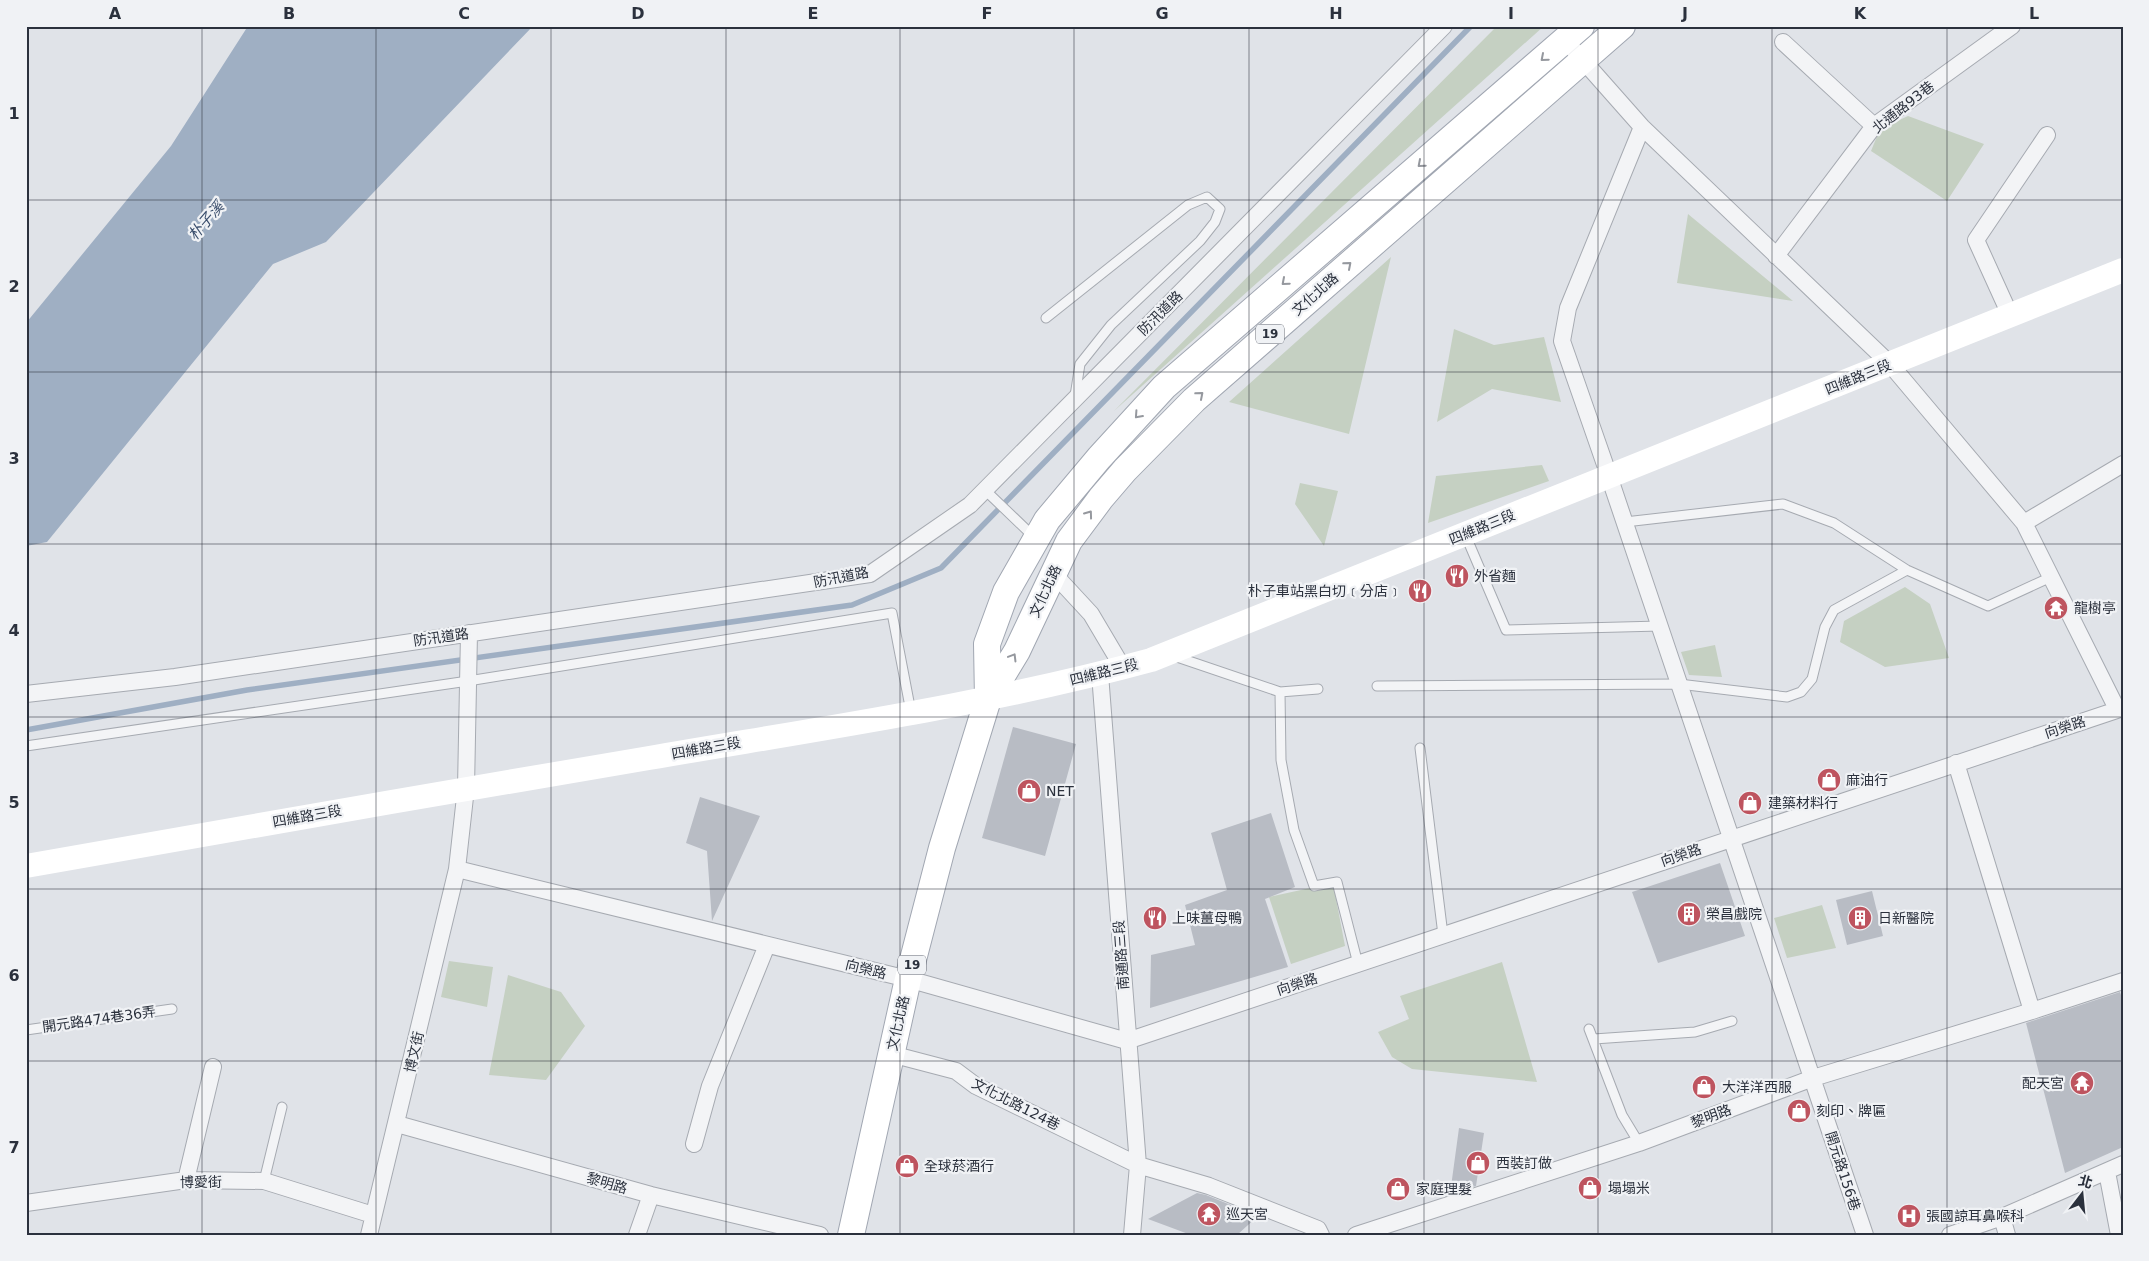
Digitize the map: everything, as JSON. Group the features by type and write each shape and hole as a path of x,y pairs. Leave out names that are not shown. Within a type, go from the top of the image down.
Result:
{"main road":[{"name":"文化北路","path":"851,1235 908,979 942,848 988,699 1017,651 1069,541 1101,498 1125,470 1194,400 1622,26"},
{"name":"文化北路","path":"988,699 987,644 1006,592 1047,520 1099,458 1164,387 1573,33"}],"street":[{"name":"防汛道路","path":"26,694 175,677 870,574 970,505 1444,26"},
{"name":"北通路93巷","path":"1776,256 1874,126 2012,26"},
{"path":"1573,33 1583,60 1642,127 1890,364 2024,523 2120,709"},
{"path":"1783,42 1874,126"},
{"name":"開元路156巷","path":"1642,127 1568,308 1562,341 1610,476 1864,1235"},
{"path":"2010,315 1976,240 2047,135"},
{"name":"四維路三段","path":"26,866 466,788 912,714 988,699 1123,668 1166,654 2123,270"},
{"path":"2024,523 2123,464"},
{"path":"1053,573 1091,614 1123,668"},
{"name":"博文街","path":"369,1235 457,869 466,788 469,633"},
{"name":"南通路三段","path":"1100,674 1138,1165 1132,1235"},
{"name":"向榮路","path":"457,869 908,979 1127,1041 2120,709"},
{"path":"1956,763 2032,1011"},
{"path":"694,1144 710,1086 767,945"},
{"name":"黎明路","path":"1359,1234 1639,1143 1813,1078 2123,981"},
{"name":"文化北路124巷","path":"891,1054 956,1071 976,1086 1138,1165 1209,1186 1318,1229 1321,1235"},
{"path":"186,1180 213,1067"},
{"name":"黎明路","path":"397,1124 651,1195 820,1235"},
{"path":"1950,1235 2002,1217 2123,1164"},
{"path":"2107,1172 2119,1235"},
{"name":"博愛街","path":"26,1203 186,1180 264,1181 373,1215"},
{"path":"637,1235 651,1195"},
{"path":"2002,1217 2007,1235"}],"lane":[{"path":"1046,318 1188,205 1208,197 1220,209 1215,222 1200,241 1112,325 1080,364 1075,399"},
{"path":"985,490 1036,539"},
{"path":"1625,522 1783,504 1834,523 1907,570 1988,606 2051,577"},
{"path":"1465,534 1506,630 1660,626"},
{"path":"1377,686 1679,684 1787,697 1801,692 1812,679 1826,627 1834,610 1907,570"},
{"path":"26,746 468,681 892,613 912,714"},
{"path":"1166,654 1280,692 1318,689"},
{"path":"1280,692 1281,760 1294,830 1314,886 1337,882 1358,964"},
{"path":"1420,748 1443,935"},
{"name":"開元路474巷36弄","path":"26,1030 172,1009"},
{"path":"1594,1040 1695,1032 1732,1021"},
{"path":"1589,1029 1622,1115 1639,1143"},
{"path":"264,1181 282,1106"}],"green space":[{"path":"1497,26 1544,26 1114,411"},
{"path":"1908,116 1984,144 1947,201 1871,151 1880,129"},
{"path":"1688,214 1793,301 1677,283"},
{"path":"1391,257 1349,434 1229,402"},
{"path":"1454,329 1494,345 1544,337 1561,402 1492,389 1437,422"},
{"path":"1542,465 1549,481 1428,523 1436,476"},
{"path":"1300,483 1338,491 1324,546 1295,504"},
{"path":"1905,587 1930,604 1949,658 1885,667 1840,642 1844,621"},
{"path":"1715,645 1722,677 1689,675 1681,652"},
{"path":"1333,883 1345,946 1291,964 1269,897"},
{"path":"1822,905 1836,948 1787,958 1774,918"},
{"path":"449,961 493,967 487,1007 441,997"},
{"path":"1502,962 1537,1082 1412,1069 1392,1057 1378,1032 1409,1019 1400,996"},
{"path":"508,975 561,992 585,1026 546,1080 489,1075"}],"water":[{"name":"朴子溪","path":"248,26 533,26 326,242 273,264 47,542 26,546 26,323 171,146"}],"building":[{"name":"NET","path":"1013,727 1076,744 1045,856 982,838"},
{"path":"700,797 760,816 712,921 707,851 686,843"},
{"path":"1271,813 1295,887 1265,899 1288,967 1150,1008 1151,955 1195,945 1185,905 1227,890 1211,833"},
{"name":"榮昌戲院","path":"1720,863 1745,936 1658,963 1632,892"},
{"name":"日新醫院","path":"1872,891 1883,936 1847,945 1836,900"},
{"name":"配天宮","path":"2120,992 2123,1001 2123,1147 2065,1173 2026,1023"},
{"path":"1459,1128 1484,1133 1476,1186 1450,1194"},
{"name":"巡天宮","path":"1197,1193 1258,1216 1237,1235 1191,1235 1148,1219"}],"waterway":[{"path":"26,730 247,690 852,605 941,568 1471,26"}],"place":[{"name":"外省麵","path":"1457,576"},
{"name":"朴子車站黑白切﹝分店﹞","path":"1420,591"},
{"name":"龍樹亭","path":"2056,608"},
{"name":"麻油行","path":"1829,780"},
{"name":"NET","path":"1029,791"},
{"name":"建築材料行","path":"1750,803"},
{"name":"榮昌戲院","path":"1689,914"},
{"name":"上味薑母鴨","path":"1155,918"},
{"name":"日新醫院","path":"1860,918"},
{"name":"配天宮","path":"2082,1083"},
{"name":"大洋洋西服","path":"1704,1087"},
{"name":"刻印、牌匾","path":"1799,1111"},
{"name":"西裝訂做","path":"1478,1163"},
{"name":"全球菸酒行","path":"907,1166"},
{"name":"塌塌米","path":"1590,1188"},
{"name":"家庭理髮","path":"1398,1189"},
{"name":"巡天宮","path":"1209,1214"},
{"name":"張國諒耳鼻喉科","path":"1909,1216"}]}
